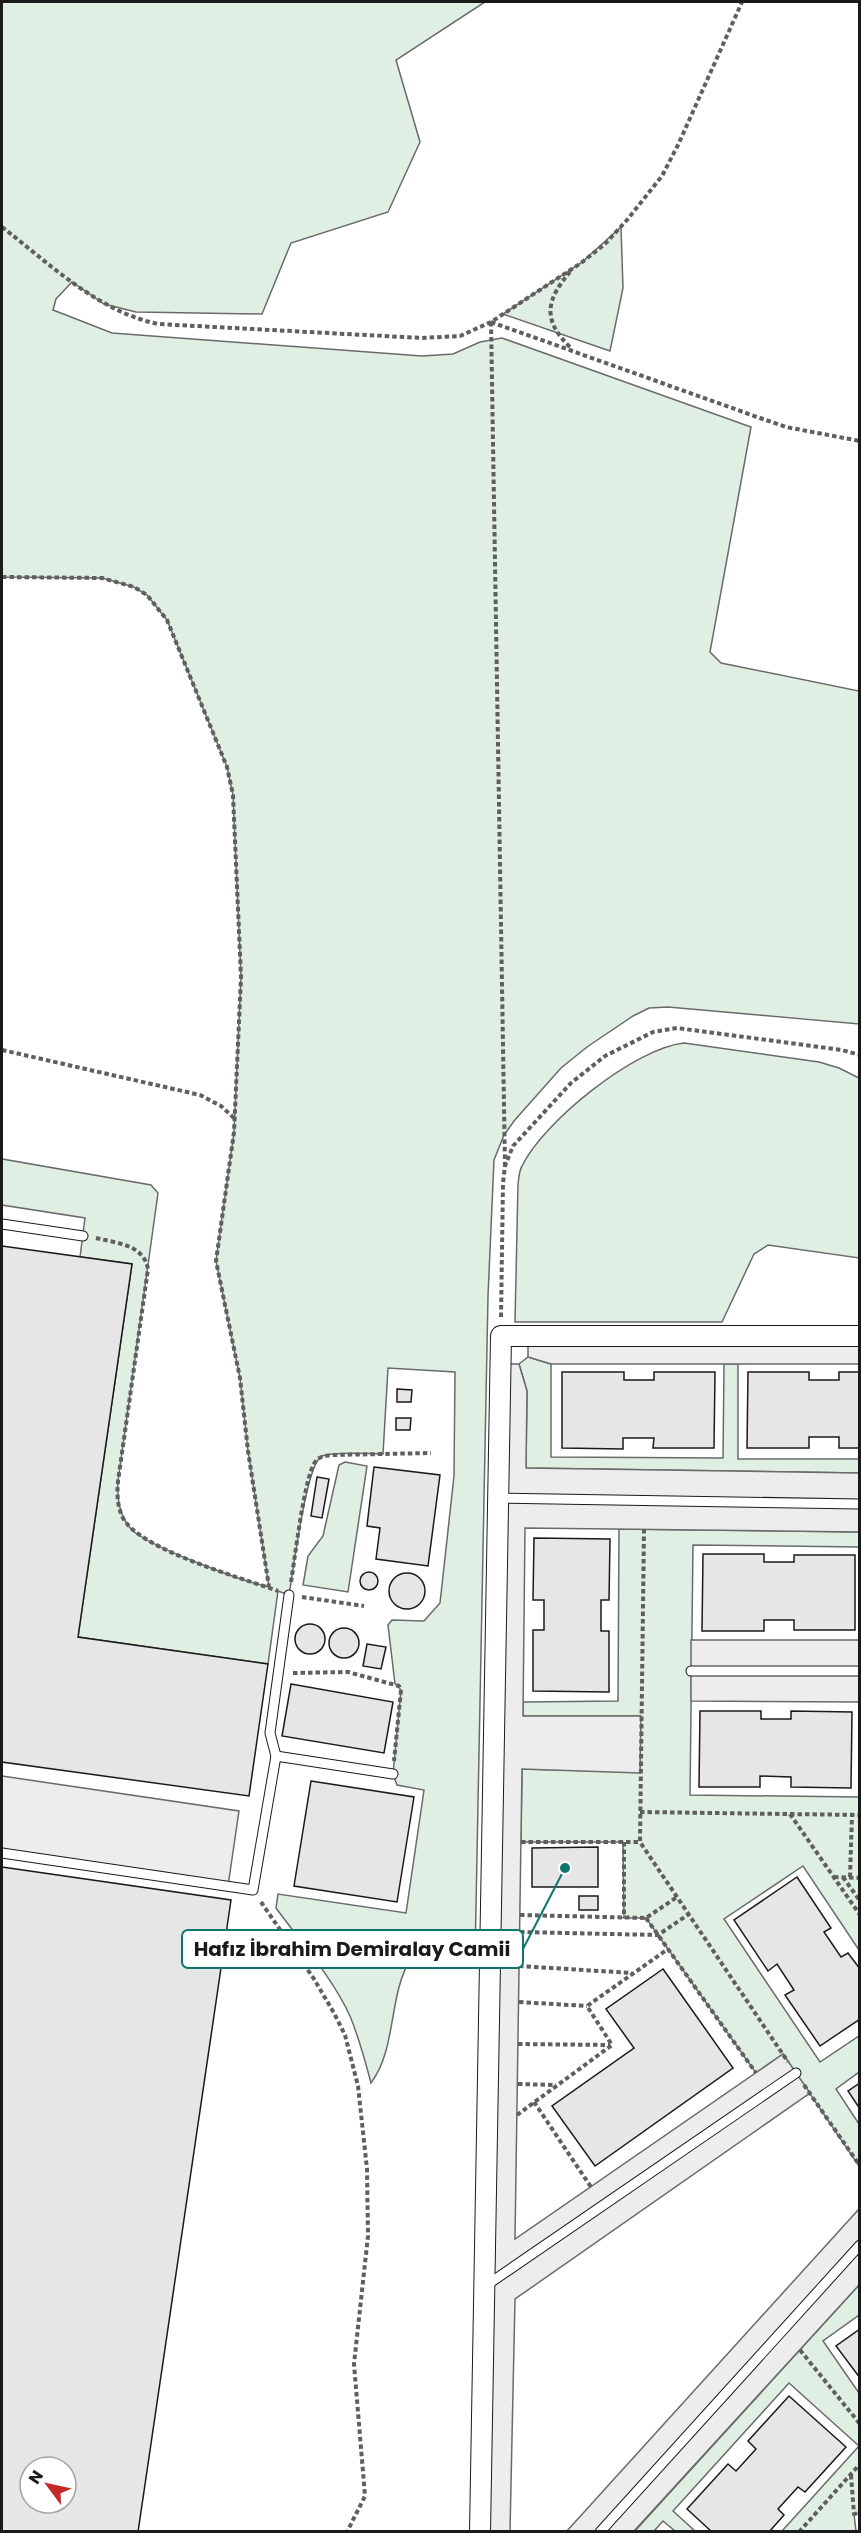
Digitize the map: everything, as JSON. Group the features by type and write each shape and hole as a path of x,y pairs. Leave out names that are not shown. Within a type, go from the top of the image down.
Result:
{"street":[{"path":"480,2532 501,1336 860,1336"}],"lane":[{"path":"2,1224 83,1236"},
{"path":"498,1498 860,1504"},
{"path":"2,1852 253,1890 276,1756 270,1733 289,1595"},
{"path":"691,1671 860,1671"},
{"path":"276,1756 393,1774"},
{"path":"484,2287 796,2073"},
{"path":"600,2532 860,2245"}],"path":[{"path":"2,227 104,304 128,316 158,324 430,338 460,336 491,322 575,267 605,244 627,220 662,176 700,98 742,2"},
{"path":"573,350 555,329 550,309 555,292 575,267"},
{"path":"491,322 786,427 860,441"},
{"path":"491,322 505,1166 501,1336"},
{"path":"2,577 82,576 120,581 147,595 167,620 228,767 233,795 241,977 235,1119 216,1261 240,1378 248,1451 269,1587"},
{"path":"505,1166 518,1139 571,1083 605,1056 652,1032 677,1028 701,1030 842,1050 860,1055"},
{"path":"2,1050 200,1095 221,1106 235,1119"},
{"path":"83,1236 136,1250 144,1256 148,1269 118,1481 119,1507 123,1518 140,1536 154,1544 289,1595 364,1606"},
{"path":"289,1595 308,1484 316,1461 322,1456 332,1455 431,1453"},
{"path":"644,1529 640,1842 860,2166"},
{"path":"278,1674 348,1672 399,1686 401,1690 393,1774"},
{"path":"640,1812 860,1815"},
{"path":"790,1814 860,1915"},
{"path":"850,1878 852,1815"},
{"path":"521,1842 640,1842"},
{"path":"624,1842 624,1918"},
{"path":"834,1877 860,1878"},
{"path":"843,1877 860,1901"},
{"path":"253,1890 314,1979 334,2013 345,2035 358,2086 367,2169 368,2226 366,2267 354,2364 365,2496 347,2532"},
{"path":"520,1915 646,1918 677,1897"},
{"path":"520,1932 658,1935 689,1914"},
{"path":"646,1918 756,2073"},
{"path":"519,2002 587,2006 668,1949"},
{"path":"519,1966 632,1973"},
{"path":"587,2006 612,2045"},
{"path":"518,2044 612,2045"},
{"path":"517,2115 612,2045"},
{"path":"518,2084 557,2085"},
{"path":"534,2102 591,2187"},
{"path":"800,2350 860,2424"},
{"path":"799,2532 860,2464"},
{"path":"850,2474 854,2514 860,2513"}],"green space":[{"path":"2,2 485,2 396,60 420,142 388,212 291,243 262,314 136,312 104,304 72,282 56,299 53,310 112,333 422,356 453,354 480,342 502,338 751,427 710,652 721,663 859,691 859,1024 668,1007 649,1008 587,1047 561,1068 514,1121 504,1135 494,1160 488,1296 475,1957 421,1956 410,1960 398,1990 385,2054 371,2083 356,2033 343,2002 276,1908 278,1894 406,1913 424,1790 397,1785 393,1774 401,1690 395,1684 388,1625 392,1620 424,1621 440,1603 454,1476 455,1372 388,1368 383,1454 328,1454 322,1456 316,1463 306,1497 289,1595 278,1591 268,1664 78,1637 132,1264 80,1257 85,1218 2,1205 2,1159 151,1185 158,1193 118,1481 120,1506 131,1529 156,1545 218,1571 269,1587 248,1451 240,1378 216,1261 234,1132 241,977 233,795 227,767 167,620 147,595 134,587 102,578 2,577"},
{"path":"621,227 623,288 610,351 503,314 581,263"},
{"path":"684,1043 819,1062 839,1068 859,1078 859,1258 768,1245 754,1254 722,1322 515,1322 518,1184 522,1166 549,1129 592,1090 641,1058 664,1048"},
{"path":"528,1357 551,1364 551,1457 723,1458 724,1364 738,1364 738,1459 859,1459 859,1473 526,1468 527,1391 519,1364"},
{"path":"345,1462 367,1466 348,1592 303,1585 308,1556 323,1536 339,1465"},
{"path":"619,1529 859,1532 859,1547 693,1545 690,1795 859,1797 859,1950 803,1866 724,1919 820,2062 859,2036 859,2072 836,2089 859,2124 859,2166 783,2054 756,2073 646,1918 624,1918 623,1842 521,1842 522,1769 640,1772 640,1716 523,1716 523,1702 618,1701"},
{"path":"859,2285 859,2315 823,2341 859,2393 860,2513 854,2514 856,2531 782,2531 859,2446 789,2383 673,2511 695,2531 675,2531 663,2521 654,2531 634,2532"}],"shaded area":[{"path":"528,1336 859,1336 859,1364 551,1364 528,1357"},
{"path":"501,1364 519,1364 527,1391 526,1468 859,1473 860,1532 525,1528 523,1716 641,1716 640,1773 522,1769 515,2239 783,2054 810,2093 515,2299 510,2531 480,2532"},
{"path":"691,1640 859,1640 859,1702 691,1701"},
{"path":"2,1776 239,1811 228,1886 2,1853"},
{"path":"859,2209 859,2285 634,2531 566,2532"}],"building":[{"path":"2,1246 132,1264 78,1637 268,1664 249,1796 2,1762"},
{"path":"562,1372 624,1372 624,1380 654,1380 654,1372 715,1372 714,1448 653,1448 654,1438 623,1438 623,1449 562,1448"},
{"path":"748,1372 809,1372 809,1380 839,1380 839,1372 860,1372 860,1448 839,1448 839,1437 809,1437 809,1448 747,1448"},
{"path":"397,1389 412,1390 411,1402 397,1402"},
{"path":"396,1418 411,1418 410,1430 396,1430"},
{"path":"374,1467 440,1475 428,1566 376,1559 380,1528 367,1526"},
{"path":"317,1477 329,1479 322,1518 311,1516"},
{"path":"534,1538 610,1539 609,1600 601,1600 601,1631 609,1631 609,1692 533,1691 533,1630 544,1630 544,1600 533,1600"},
{"path":"703,1554 764,1554 764,1562 794,1562 794,1555 855,1555 855,1630 794,1630 794,1620 764,1620 764,1631 702,1631"},
{"path":"369,1572 375,1575 378,1581 375,1587 369,1590 363,1587 360,1581 363,1575"},
{"path":"407,1573 420,1578 425,1591 420,1604 407,1609 394,1604 389,1591 394,1578"},
{"path":"310,1624 321,1628 325,1639 321,1650 310,1654 299,1650 295,1639 299,1628"},
{"path":"344,1628 355,1632 359,1643 355,1654 344,1658 333,1654 329,1643 333,1632"},
{"path":"367,1644 386,1647 381,1669 363,1666"},
{"path":"291,1684 393,1702 384,1753 282,1736"},
{"path":"700,1711 761,1711 761,1719 791,1719 791,1711 852,1712 851,1788 791,1787 791,1777 760,1776 760,1787 699,1787"},
{"path":"311,1781 414,1797 397,1902 294,1886"},
{"path":"598,1847 598,1887 532,1887 532,1848"},
{"path":"2,1867 231,1900 138,2532 2,2532"},
{"path":"797,1877 831,1928 824,1932 841,1957 848,1953 860,1969 860,2019 820,2046 785,1995 794,1990 777,1964 768,1971 734,1920"},
{"path":"579,1896 598,1896 598,1910 579,1910"},
{"path":"663,1969 733,2068 595,2166 552,2106 634,2048 606,2009"},
{"path":"860,2083 860,2109 848,2091"},
{"path":"860,2329 860,2378 836,2346"},
{"path":"789,2396 846,2447 805,2492 798,2487 778,2509 784,2515 769,2532 712,2532 687,2509 728,2464 736,2471 756,2449 748,2441"}],"place":[{"name":"Hafız İbrahim Demiralay Camii","path":"565,1868"}]}
